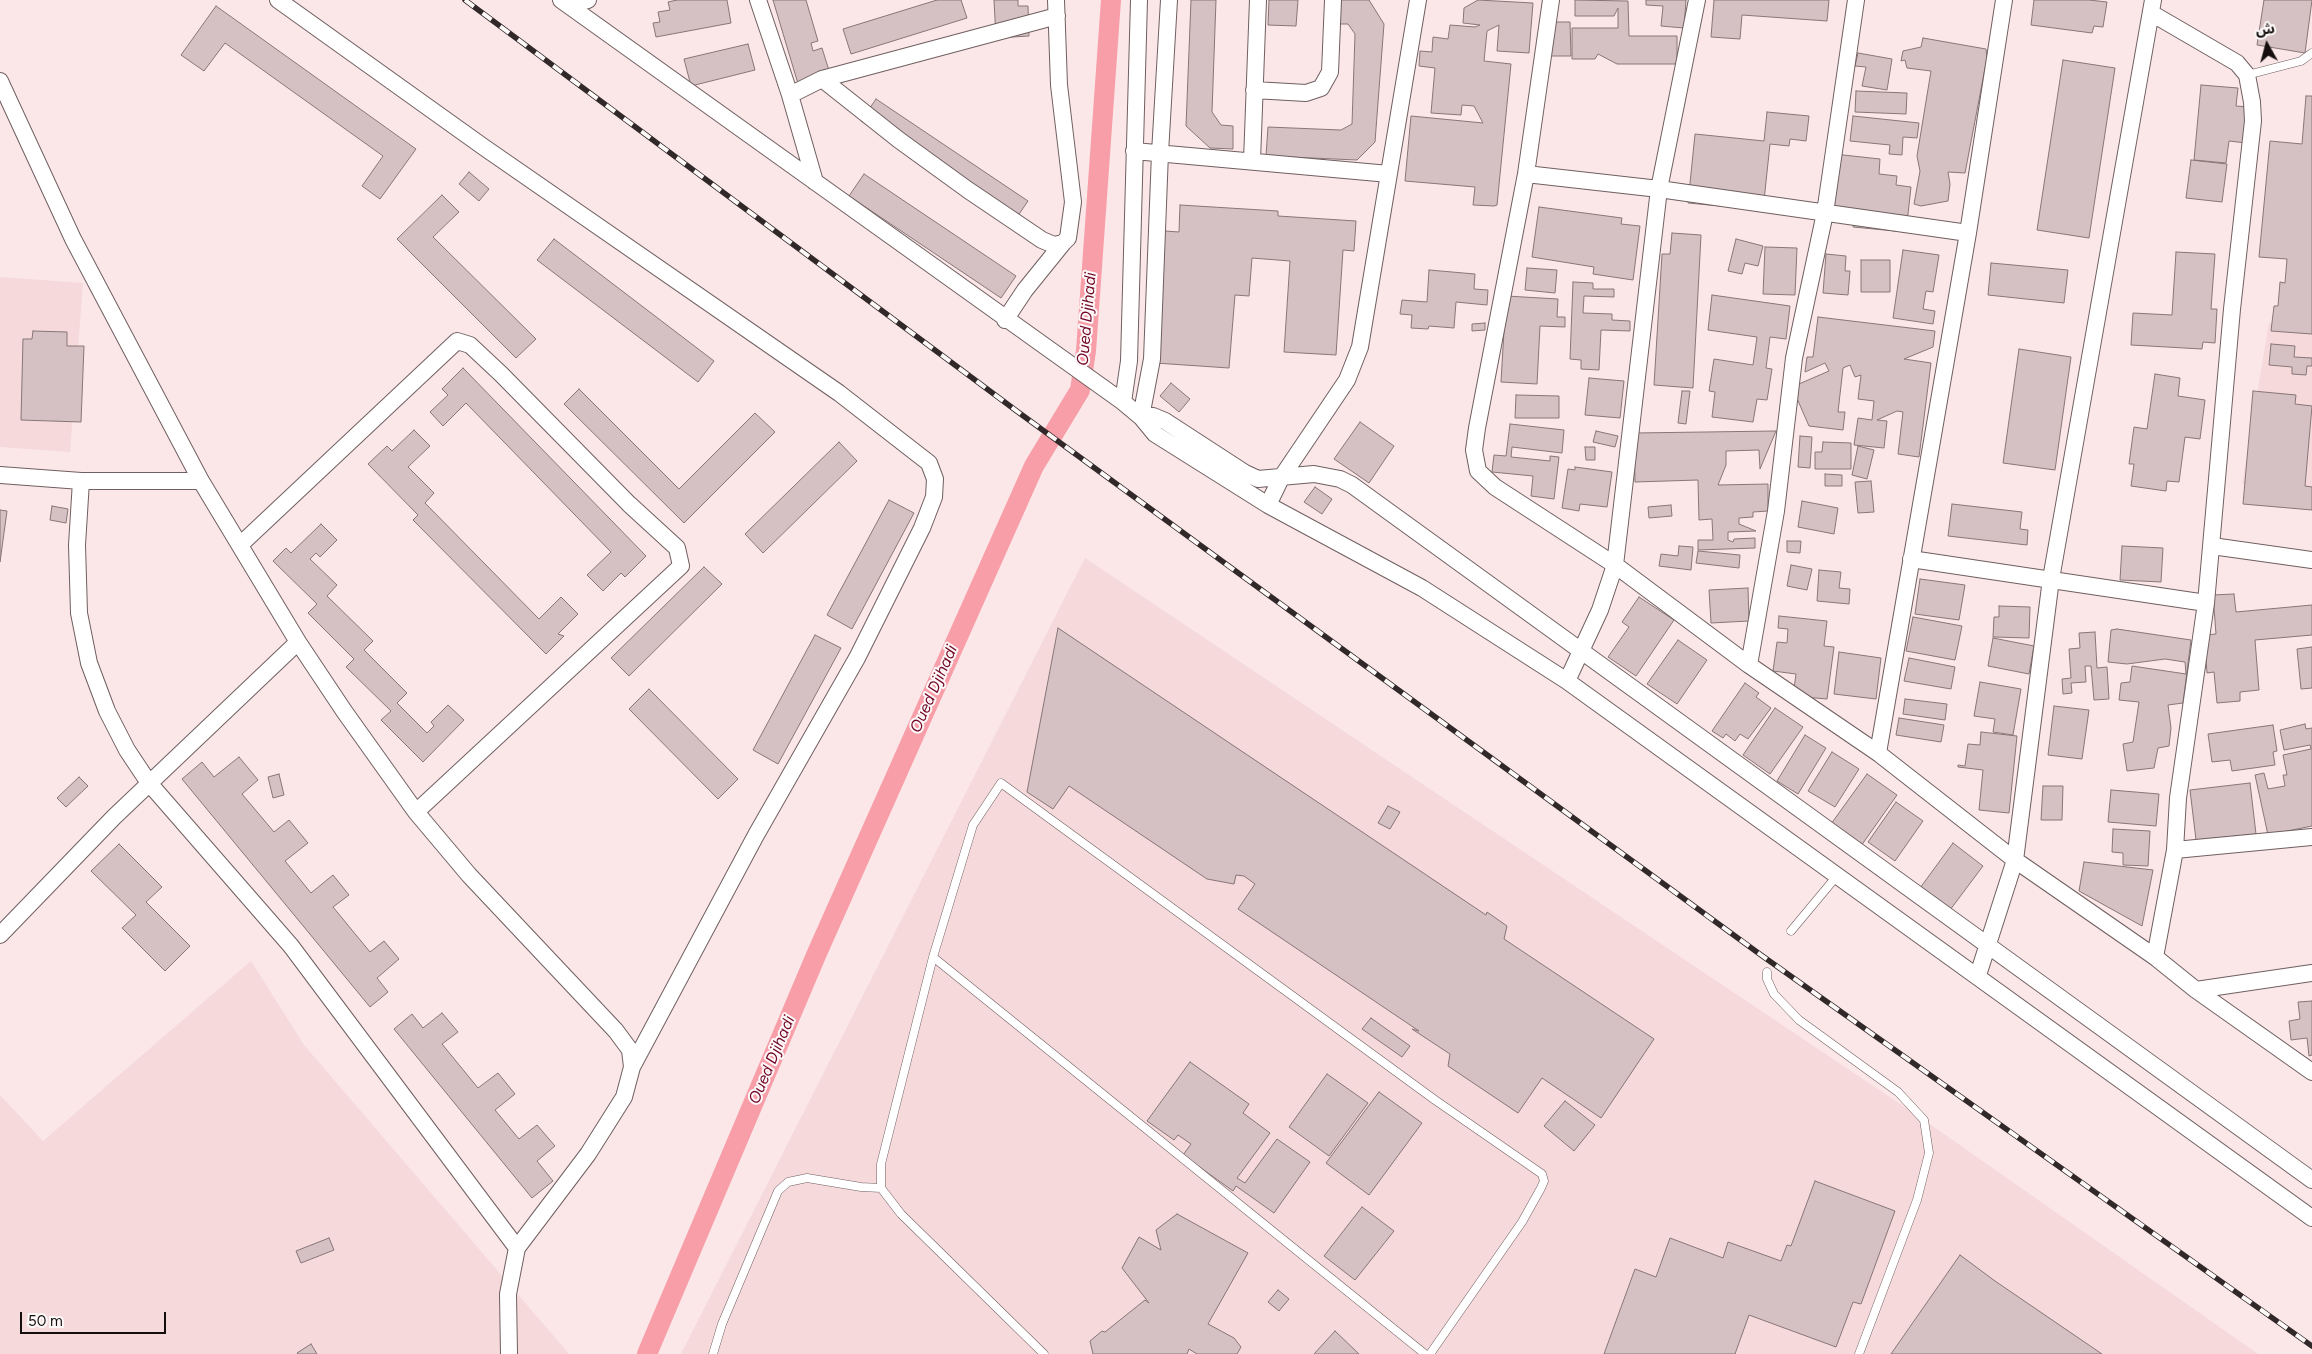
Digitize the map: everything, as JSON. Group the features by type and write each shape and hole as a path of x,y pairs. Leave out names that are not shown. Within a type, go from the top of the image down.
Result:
{"street":[{"path":"278,0 485,148 840,393 929,463 935,479 934,498 922,528 857,658 756,835 632,1067 624,1098 588,1154 517,1248 508,1294 508,1354"},
{"path":"564,3 588,0"},
{"path":"758,0 790,94 815,182"},
{"path":"1123,402 1129,362 1139,0"},
{"path":"1141,417 1152,359 1160,153 1169,0"},
{"path":"1252,161 1258,0"},
{"path":"1254,90 1306,93 1321,88 1330,72 1333,0"},
{"path":"1268,505 1281,478 1347,380 1360,346 1418,0"},
{"path":"1552,0 1526,174 1479,414 1474,450 1478,471 1495,487 1616,565 1749,665 1878,753 2015,860 2155,957 2196,990 2312,1072"},
{"path":"1567,681 1583,651 1616,565 1659,190 1697,0"},
{"path":"1749,665 1776,511 1794,358 1825,213 1856,0"},
{"path":"1878,753 1968,232 2004,0"},
{"path":"564,3 1005,320 1123,402 1141,417 1155,434 1227,482 1422,588 1567,681 1836,877 1978,975 2312,1218"},
{"path":"1978,975 2015,860 2051,579 2152,6 2230,59 2247,75 2254,121 2232,309 2206,603 2178,798 2175,850 2155,957"},
{"path":"790,94 822,80 1057,8 1059,85 1073,202 1068,238 1026,290 1005,320"},
{"path":"822,80 899,140 968,190 1042,240 1054,245 1063,243"},
{"path":"0,81 73,239 201,481 298,642 344,711 416,812 469,875 616,1031 630,1050 632,1067"},
{"path":"1134,151 1389,174"},
{"path":"1526,174 1968,232"},
{"path":"240,545 457,341 470,345 501,374 629,504 677,548 681,566 416,812"},
{"path":"1141,417 1154,416 1165,421 1251,477 1266,480 1314,474 1340,479 1352,485 2312,1180"},
{"path":"0,475 81,481 201,481"},
{"path":"81,481 77,545 79,613 88,655 107,711 126,750 149,783 291,946 517,1248"},
{"path":"2212,546 2312,560"},
{"path":"1911,558 2206,603"},
{"path":"0,935 149,783 298,642"},
{"path":"2175,850 2312,837"},
{"path":"2196,990 2312,973"}],"lane":[{"path":"2247,75 2301,61 2312,53"},
{"path":"1044,1354 901,1214 881,1188 881,1164 934,957 973,825 1001,783 1435,1100 1542,1174 1544,1181 1522,1222 1430,1354"},
{"path":"1790,931 1836,877"},
{"path":"934,957 1425,1354"},
{"path":"1767,972 1767,979 1774,994 1799,1020 1898,1092 1924,1120 1929,1153 1917,1200 1859,1354"},
{"path":"713,1354 722,1324 778,1191 788,1182 807,1178 861,1187 881,1188"}],"shaded area":[{"path":"0,277 83,283 70,452 0,447"},
{"path":"2269,323 2312,330 2312,495 2242,484"},
{"path":"1085,558 1924,1120 2258,1354 681,1354"},
{"path":"251,961 304,1045 569,1354 0,1354 0,1095 43,1141"}],"building":[{"path":"677,0 727,0 731,23 656,37 653,23 660,22 658,12 670,10 668,2"},
{"path":"773,0 806,0 818,41 811,43 813,51 822,48 831,77 799,87"},
{"path":"937,0 961,0 967,18 851,54 843,29"},
{"path":"994,0 1018,0 1018,6 1028,6 1029,36 996,38"},
{"path":"1191,0 1216,0 1212,112 1221,125 1233,126 1233,149 1210,148 1186,126"},
{"path":"1269,0 1298,0 1296,26 1268,25"},
{"path":"1337,0 1369,0 1384,24 1375,142 1357,160 1266,156 1268,127 1341,130 1352,124 1355,34 1348,24 1337,24"},
{"path":"1478,0 1533,3 1529,53 1497,51 1499,25 1487,31 1484,61 1511,64 1497,205 1494,206 1473,205 1475,187 1405,181 1411,116 1483,123 1474,106 1462,105 1461,115 1431,113 1435,68 1419,66 1420,51 1432,52 1433,37 1448,39 1450,25 1475,27 1480,25 1463,23 1464,8"},
{"path":"1575,0 1628,1 1629,36 1677,36 1677,64 1617,64 1598,54 1595,59 1572,59 1572,28 1618,28 1618,8 1614,16 1575,16"},
{"path":"1646,0 1686,0 1684,28 1661,26 1663,6 1646,5"},
{"path":"1714,0 1829,0 1827,21 1742,15 1740,39 1711,37"},
{"path":"2034,0 2089,0 2107,2 2103,27 2094,26 2092,33 2031,25"},
{"path":"2264,0 2312,0 2305,53 2257,45"},
{"path":"216,6 416,149 380,199 362,186 383,156 225,43 204,71 181,55"},
{"path":"1551,22 1570,22 1571,56 1551,56"},
{"path":"1923,38 1986,49 1987,58 1965,173 1948,172 1950,184 1948,201 1921,206 1914,204 1920,171 1917,156 1931,71 1907,68 1905,60 1901,61 1903,51 1921,47"},
{"path":"748,44 755,70 691,86 684,59"},
{"path":"1858,53 1892,59 1887,90 1862,86 1866,67 1855,66"},
{"path":"2063,60 2115,68 2089,238 2037,230"},
{"path":"2201,85 2238,88 2236,106 2250,107 2246,143 2229,141 2226,163 2194,160"},
{"path":"1856,91 1907,93 1906,114 1855,112"},
{"path":"2306,96 2312,96 2312,334 2271,331 2274,306 2278,306 2280,282 2285,283 2287,259 2259,257 2270,141 2302,144"},
{"path":"876,99 1028,201 1013,223 861,121"},
{"path":"1767,112 1809,116 1806,141 1790,139 1789,146 1770,144 1763,210 1688,203 1695,134 1764,141"},
{"path":"1853,116 1919,123 1917,138 1903,137 1902,155 1889,154 1890,145 1850,141"},
{"path":"1834,154 1880,159 1879,174 1897,176 1896,185 1911,187 1906,232 1853,227 1854,219 1828,216"},
{"path":"2191,160 2227,164 2222,202 2186,198"},
{"path":"469,172 489,189 479,201 459,184"},
{"path":"864,174 1016,276 1001,298 849,196"},
{"path":"442,195 459,212 433,237 536,339 516,358 397,239"},
{"path":"1180,205 1278,211 1278,216 1356,221 1354,251 1343,250 1336,355 1284,352 1290,261 1252,258 1249,296 1235,295 1229,368 1155,363 1165,231 1179,232"},
{"path":"1539,207 1622,218 1621,224 1640,226 1633,280 1593,274 1594,267 1532,257"},
{"path":"1672,233 1701,235 1693,388 1654,385 1662,254 1670,254"},
{"path":"554,239 714,361 698,382 537,260"},
{"path":"1736,239 1763,246 1758,266 1745,263 1742,274 1728,271"},
{"path":"1765,247 1797,248 1795,295 1763,294"},
{"path":"1903,250 1939,255 1933,292 1926,291 1923,309 1935,311 1933,324 1893,318"},
{"path":"2176,252 2215,254 2211,309 2217,309 2215,343 2203,342 2202,349 2131,345 2133,313 2172,315"},
{"path":"1826,254 1846,256 1845,271 1850,271 1848,295 1823,293"},
{"path":"1861,260 1890,260 1890,292 1861,292"},
{"path":"1991,263 2068,270 2064,303 1988,295"},
{"path":"1527,268 1557,270 1555,293 1525,290"},
{"path":"1429,270 1475,274 1474,289 1488,290 1487,305 1456,302 1454,328 1429,326 1428,329 1411,328 1412,315 1400,314 1402,300 1427,302"},
{"path":"1573,282 1593,283 1593,289 1614,289 1614,297 1584,296 1583,313 1612,314 1612,320 1630,321 1630,331 1601,330 1599,370 1581,369 1581,360 1570,359"},
{"path":"1712,295 1790,306 1786,339 1770,337 1766,368 1772,369 1767,400 1757,399 1753,422 1712,417 1715,392 1709,391 1714,359 1753,365 1757,337 1708,330"},
{"path":"1506,296 1558,299 1557,317 1565,317 1565,327 1540,326 1537,384 1501,382"},
{"path":"1818,317 1935,331 1933,347 1904,359 1931,363 1919,457 1898,454 1903,412 1897,411 1877,420 1887,421 1884,448 1854,445 1858,418 1872,420 1874,401 1858,399 1861,375 1855,377 1850,365 1843,368 1838,412 1845,412 1843,430 1809,426 1792,387 1829,371 1825,363 1805,372 1807,357 1813,357"},
{"path":"1485,323 1485,330 1472,331 1472,324"},
{"path":"33,331 67,332 67,346 84,346 81,422 21,420 23,339 32,339"},
{"path":"2271,344 2295,346 2294,357 2312,358 2312,366 2307,366 2306,375 2292,374 2292,367 2269,365"},
{"path":"2019,349 2071,357 2055,470 2003,463"},
{"path":"463,368 646,556 625,577 621,573 603,591 587,575 611,552 466,403 443,426 430,412 448,395 442,389"},
{"path":"2155,374 2180,378 2178,396 2205,400 2200,439 2185,437 2179,482 2167,481 2166,491 2131,486 2134,464 2129,464 2134,427 2147,429"},
{"path":"1589,378 1624,381 1620,418 1585,415"},
{"path":"1171,383 1190,399 1179,412 1160,396"},
{"path":"579,389 679,489 755,413 775,432 684,523 564,404"},
{"path":"1682,391 1690,391 1686,424 1678,423"},
{"path":"2253,391 2296,395 2295,404 2312,406 2305,486 2312,487 2312,510 2243,504"},
{"path":"1516,395 1559,396 1559,418 1515,418"},
{"path":"1360,422 1394,446 1369,483 1334,459"},
{"path":"1510,424 1564,430 1562,453 1512,447 1511,457 1550,461 1550,456 1559,457 1554,499 1531,496 1533,476 1492,472 1494,455 1506,456"},
{"path":"414,430 430,446 408,467 434,493 425,503 539,619 561,597 578,614 558,634 564,636 546,654 413,520 418,515 368,464 387,446 392,451"},
{"path":"1596,431 1618,436 1615,447 1593,442"},
{"path":"1776,431 1760,469 1759,450 1726,451 1726,465 1718,485 1768,484 1768,511 1753,512 1753,517 1739,518 1739,524 1756,531 1728,532 1728,540 1733,542 1734,539 1755,538 1755,548 1698,550 1698,540 1713,540 1712,519 1699,520 1698,480 1635,482 1634,433"},
{"path":"1800,436 1812,437 1810,468 1798,467"},
{"path":"839,442 857,461 763,553 745,534"},
{"path":"1823,442 1851,443 1851,469 1815,469 1815,452 1822,452"},
{"path":"1858,446 1874,450 1867,479 1852,475"},
{"path":"1585,447 1595,447 1595,460 1586,460"},
{"path":"1575,467 1612,472 1607,507 1580,504 1579,511 1562,508 1568,469 1575,470"},
{"path":"1825,474 1842,475 1842,486 1825,486"},
{"path":"1871,481 1874,512 1858,513 1855,482"},
{"path":"1315,487 1332,499 1322,514 1304,502"},
{"path":"889,500 914,513 852,629 827,615"},
{"path":"1802,501 1838,508 1834,534 1798,527"},
{"path":"1952,504 2022,512 2020,529 2028,530 2027,545 1948,536"},
{"path":"1671,505 1672,516 1649,518 1648,507"},
{"path":"52,506 68,509 66,523 50,520"},
{"path":"0,510 7,511 0,562"},
{"path":"321,524 337,540 320,557 316,553 310,559 337,585 327,596 373,641 364,650 407,693 397,703 427,733 434,726 431,722 448,705 464,720 423,762 381,720 391,711 346,667 354,659 308,613 317,604 273,561 286,548 291,553"},
{"path":"1787,541 1801,541 1800,553 1787,552"},
{"path":"1679,546 1693,547 1691,570 1659,566 1661,554 1678,556"},
{"path":"2122,546 2163,548 2161,582 2120,580"},
{"path":"1698,551 1740,555 1739,568 1696,563"},
{"path":"1791,565 1812,569 1807,590 1787,586"},
{"path":"704,567 722,584 629,676 611,658"},
{"path":"1819,570 1841,572 1839,588 1850,589 1849,604 1817,601"},
{"path":"1920,579 1965,585 1959,620 1915,614"},
{"path":"1748,588 1749,621 1711,623 1709,590"},
{"path":"2234,594 2236,612 2312,605 2312,635 2255,640 2259,690 2240,692 2240,701 2217,703 2214,672 2207,673 2204,635 2216,634 2213,595"},
{"path":"1639,597 1674,620 1636,676 1608,657 1629,627 1622,622"},
{"path":"1999,606 2030,607 2029,638 1993,637 1994,617 1999,617"},
{"path":"1779,616 1827,621 1824,646 1834,647 1827,699 1793,696 1796,674 1773,671 1777,642 1787,643 1788,629 1778,628"},
{"path":"1913,617 1962,626 1955,660 1906,651"},
{"path":"1058,628 1486,915 1487,912 1507,926 1504,939 1654,1039 1601,1118 1542,1078 1518,1113 1448,1066 1450,1054 1412,1029 1419,1031 1238,909 1255,884 1244,876 1236,875 1234,884 1207,879 1069,786 1053,809 1027,792"},
{"path":"2117,629 2191,640 2183,703 2168,705 2171,728 2169,746 2158,748 2154,768 2127,771 2123,744 2133,742 2139,702 2119,700 2121,683 2130,682 2132,666 2186,674 2185,662 2165,659 2127,664 2108,662 2111,630"},
{"path":"2095,632 2097,668 2107,667 2109,699 2094,700 2091,666 2085,666 2086,682 2071,683 2072,693 2063,694 2062,679 2071,678 2069,649 2080,648 2079,633"},
{"path":"815,635 841,648 778,764 753,750"},
{"path":"1993,638 2034,646 2029,674 1988,666"},
{"path":"1678,640 1707,660 1677,704 1647,684"},
{"path":"2312,647 2312,688 2301,689 2297,649"},
{"path":"1839,652 1881,658 1876,699 1834,694"},
{"path":"1909,658 1955,667 1951,689 1904,681"},
{"path":"1980,682 2021,689 2013,735 1993,732 1995,719 1974,716"},
{"path":"1745,683 1759,693 1756,697 1771,708 1748,739 1740,734 1735,741 1726,734 1723,738 1712,731"},
{"path":"649,689 738,779 718,799 629,709"},
{"path":"1905,699 1947,704 1945,720 1903,714"},
{"path":"2054,706 2089,710 2082,759 2048,755"},
{"path":"1775,708 1803,727 1770,774 1743,755"},
{"path":"1899,718 1944,725 1941,742 1896,735"},
{"path":"2305,724 2306,729 2312,728 2312,826 2268,835 2255,775 2264,773 2268,789 2285,786 2283,775 2287,775 2283,755 2311,749 2310,745 2284,750 2280,730"},
{"path":"2273,725 2277,751 2273,752 2275,765 2232,771 2230,760 2212,762 2208,734"},
{"path":"1981,732 2017,736 2009,813 1979,810 1983,770 1958,767 1958,765 1965,766 1968,744 1980,745"},
{"path":"1805,735 1826,748 1798,794 1777,781"},
{"path":"1832,752 1859,769 1835,807 1808,791"},
{"path":"239,757 258,780 242,794 274,832 289,820 308,843 285,861 311,893 333,875 349,895 333,907 370,952 384,941 399,959 377,978 388,992 370,1007 182,779 202,762 214,777"},
{"path":"279,774 284,795 273,798 268,777"},
{"path":"1867,774 1897,795 1861,846 1831,824"},
{"path":"79,777 88,786 66,807 57,798"},
{"path":"2250,783 2256,834 2196,840 2190,790"},
{"path":"2043,786 2063,786 2062,820 2041,820"},
{"path":"2111,790 2159,794 2156,826 2108,822"},
{"path":"1896,802 1923,821 1895,861 1868,842"},
{"path":"1388,806 1400,812 1390,829 1378,823"},
{"path":"2113,829 2150,831 2148,866 2123,865 2123,853 2112,852"},
{"path":"1953,843 1983,866 1950,910 1920,888"},
{"path":"119,844 162,887 146,902 190,946 165,971 122,928 136,915 91,871"},
{"path":"2084,862 2153,870 2142,926 2079,891"},
{"path":"2312,1001 2312,1055 2309,1056 2307,1038 2291,1040 2289,1021 2300,1019 2298,1002"},
{"path":"442,1013 458,1032 442,1044 478,1088 498,1073 515,1094 495,1110 519,1139 537,1125 555,1146 537,1161 553,1181 532,1198 394,1029 412,1014 423,1028"},
{"path":"1371,1018 1410,1046 1402,1057 1362,1029"},
{"path":"1190,1062 1249,1104 1243,1113 1270,1133 1237,1178 1245,1183 1277,1139 1310,1162 1274,1213 1236,1186 1233,1191 1183,1155 1191,1144 1178,1135 1174,1140 1147,1121"},
{"path":"1327,1074 1368,1103 1329,1156 1289,1127"},
{"path":"1379,1092 1422,1123 1369,1195 1326,1163"},
{"path":"1565,1101 1595,1125 1574,1151 1544,1126"},
{"path":"1815,1181 1895,1211 1861,1304 1853,1302 1836,1347 1749,1315 1735,1354 1604,1354 1635,1269 1656,1277 1670,1238 1723,1258 1728,1242 1781,1261 1787,1245 1791,1246"},
{"path":"1362,1207 1394,1231 1355,1280 1324,1256"},
{"path":"1177,1214 1248,1253 1208,1324 1234,1338 1241,1347 1237,1354 1197,1354 1189,1349 1187,1354 1093,1354 1090,1341 1102,1331 1105,1332 1145,1300 1149,1303 1122,1268 1139,1237 1161,1250 1156,1230"},
{"path":"329,1238 334,1250 301,1263 296,1251"},
{"path":"1960,1255 1995,1281 2102,1354 1891,1354"},
{"path":"1278,1290 1289,1299 1279,1311 1268,1302"},
{"path":"1335,1331 1359,1354 1314,1354"},
{"path":"311,1344 317,1354 297,1353"}],"waterway":[{"name":"Oued Djihadi","path":"647,1354 817,953 1034,466 1080,390 1086,351 1111,0"}],"railway":[{"path":"465,0 1018,412 1761,955 2312,1346"}]}
